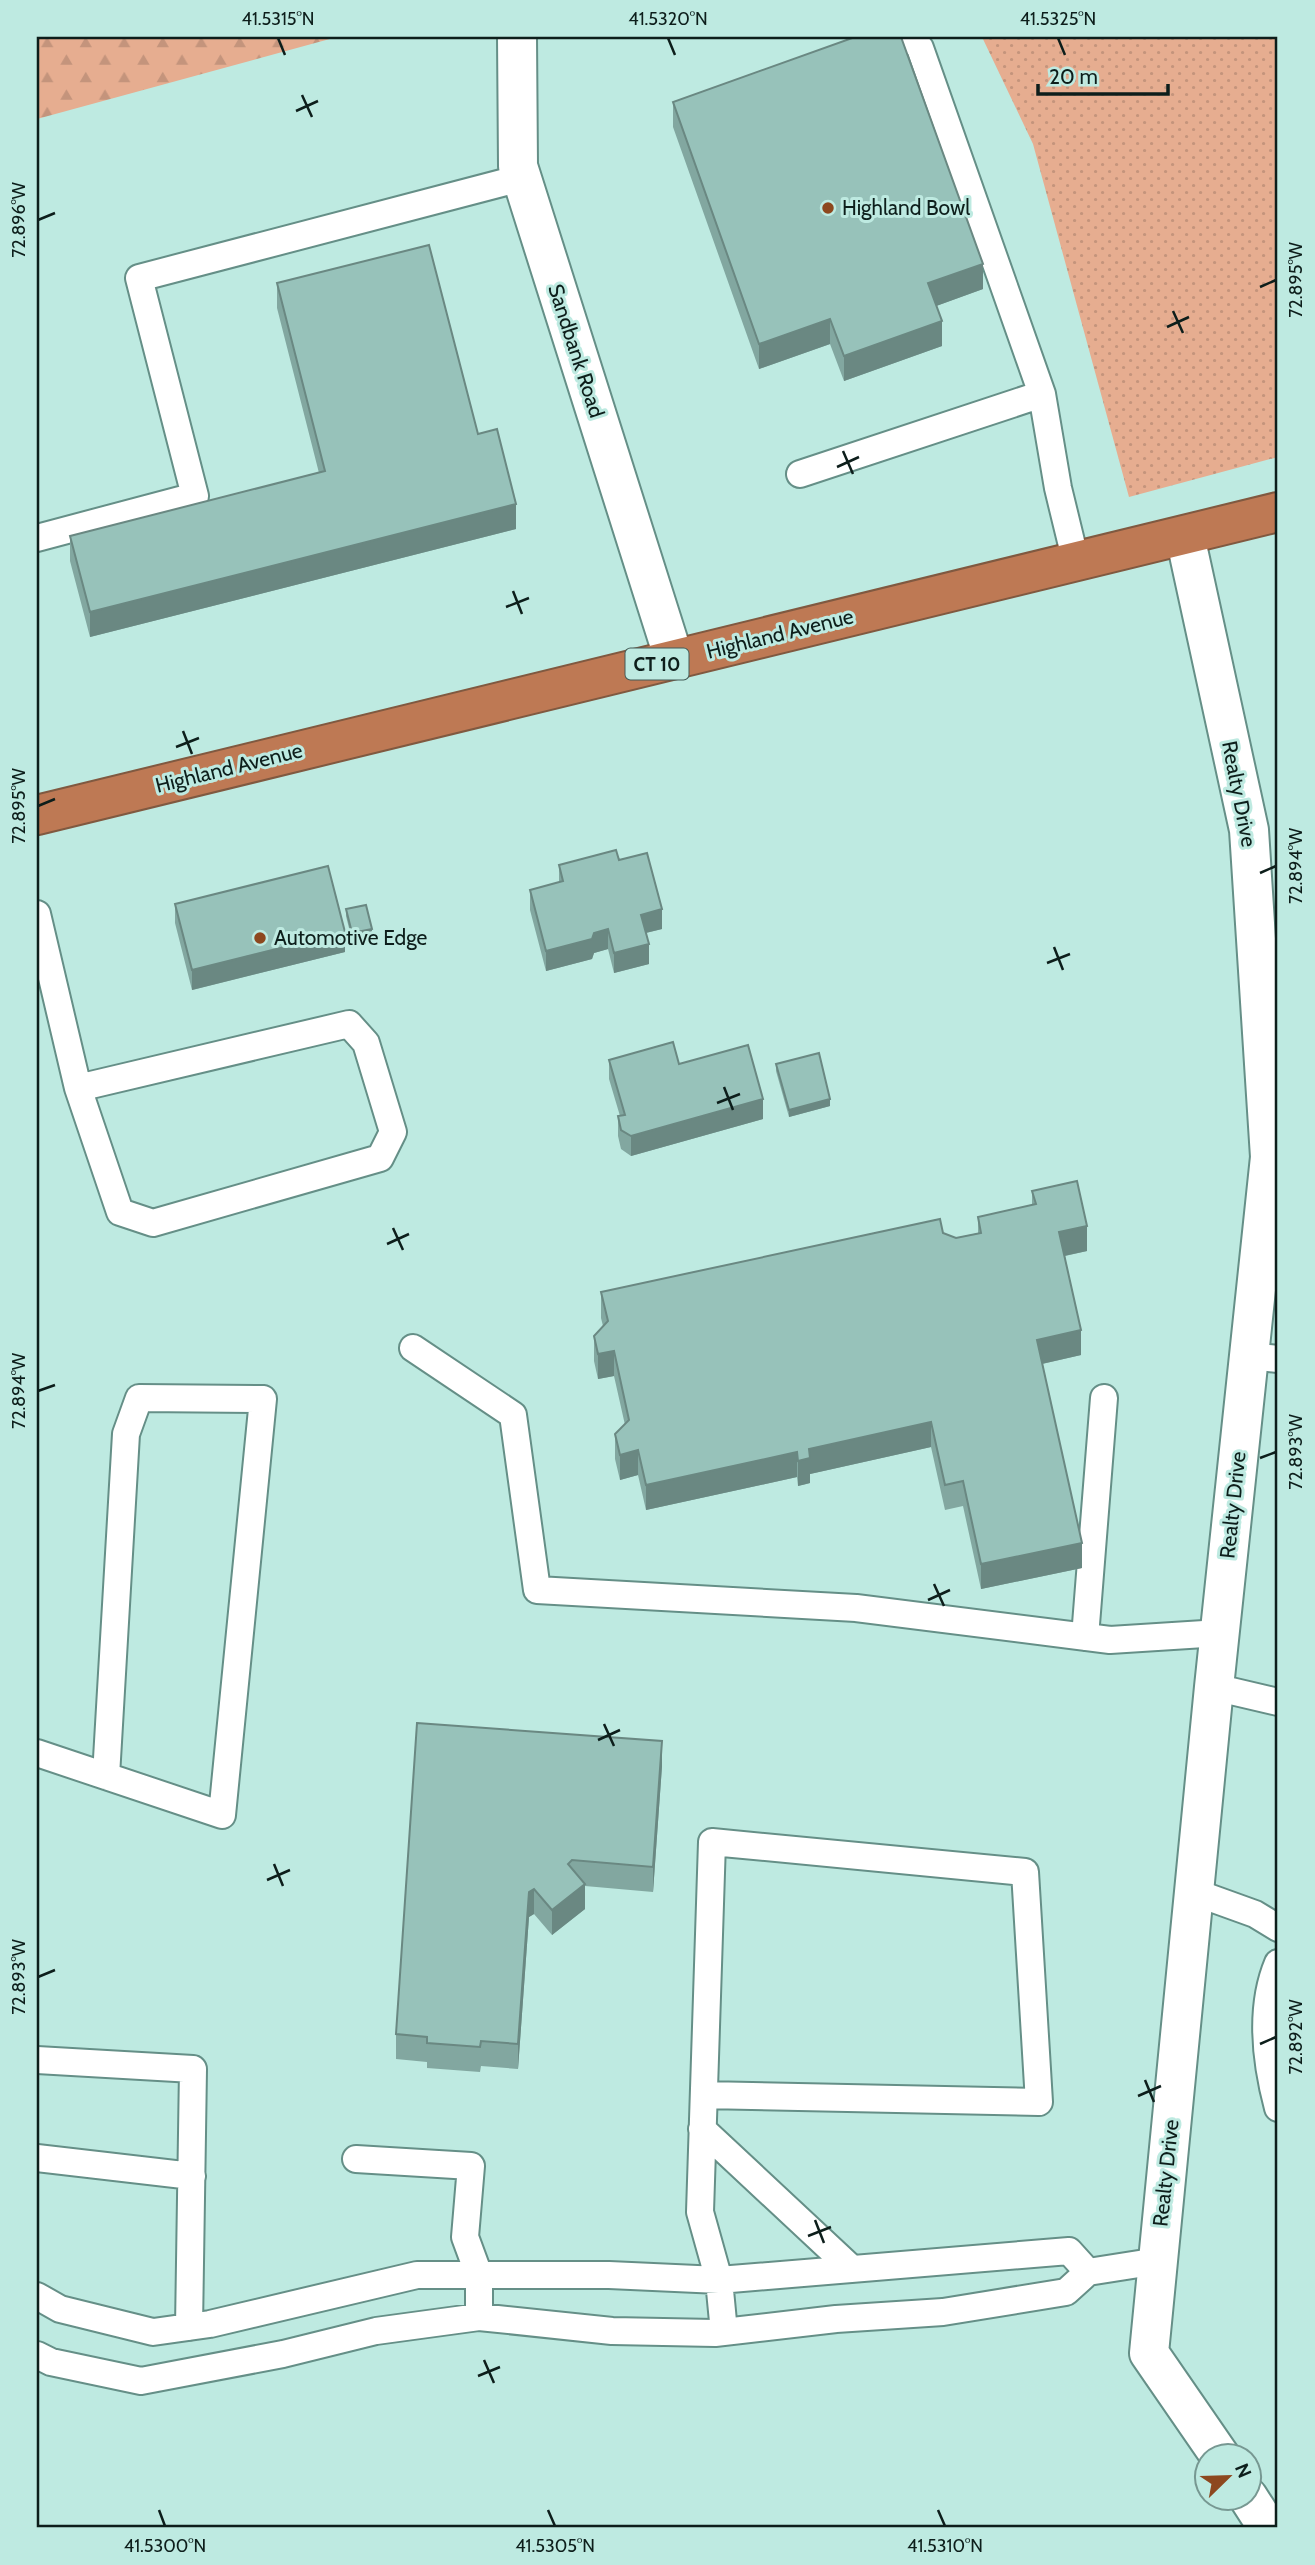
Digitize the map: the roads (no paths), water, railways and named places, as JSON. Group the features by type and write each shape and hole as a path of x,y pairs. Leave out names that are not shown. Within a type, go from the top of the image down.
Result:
{"highway":[{"name":"Highland Avenue","path":"37,815 1278,512"}],"street":[{"name":"Sandbank Road","path":"517,37 518,166 674,659"},
{"name":"Realty Drive","path":"1185,536 1249,830 1273,1181 1264,1358 1220,1633 1149,2353 1210,2442"},
{"path":"1258,2512 1268,2528"}],"lane":[{"path":"911,37 920,48 1042,394 1058,488 1076,562"},
{"path":"37,538 195,496 139,278 522,178"},
{"path":"800,474 1042,394"},
{"path":"37,914 78,1088 120,1212 153,1223 380,1158 393,1132 366,1043 349,1024 78,1088"},
{"path":"413,1348 513,1415 537,1590 856,1608 1110,1640 1220,1633"},
{"path":"37,1753 222,1815 263,1399 139,1398 126,1434 106,1776"},
{"path":"1085,1637 1104,1398"},
{"path":"1214,1687 1278,1702"},
{"path":"704,2095 1040,2102 1026,1872 712,1842 700,2212 719,2280 724,2332"},
{"path":"1194,1892 1255,1914 1278,1927"},
{"path":"1278,1963 1267,2018 1267,2067 1278,2108"},
{"path":"37,2060 194,2070 192,2176 200,2325 221,2365"},
{"path":"702,2129 852,2269"},
{"path":"37,2158 192,2176"},
{"path":"356,2159 471,2166 465,2237 479,2275 478,2317"},
{"path":"37,2296 60,2309 153,2332 200,2325 417,2276 609,2275 719,2280 1069,2251 1088,2272"},
{"path":"37,2355 51,2362 141,2381 376,2331 478,2317 612,2331 724,2332 836,2319 943,2312 1066,2292 1088,2272 1158,2261"}],"place":[{"name":"Highland Bowl","path":"828,208"},
{"name":"Automotive Edge","path":"260,938"}]}
